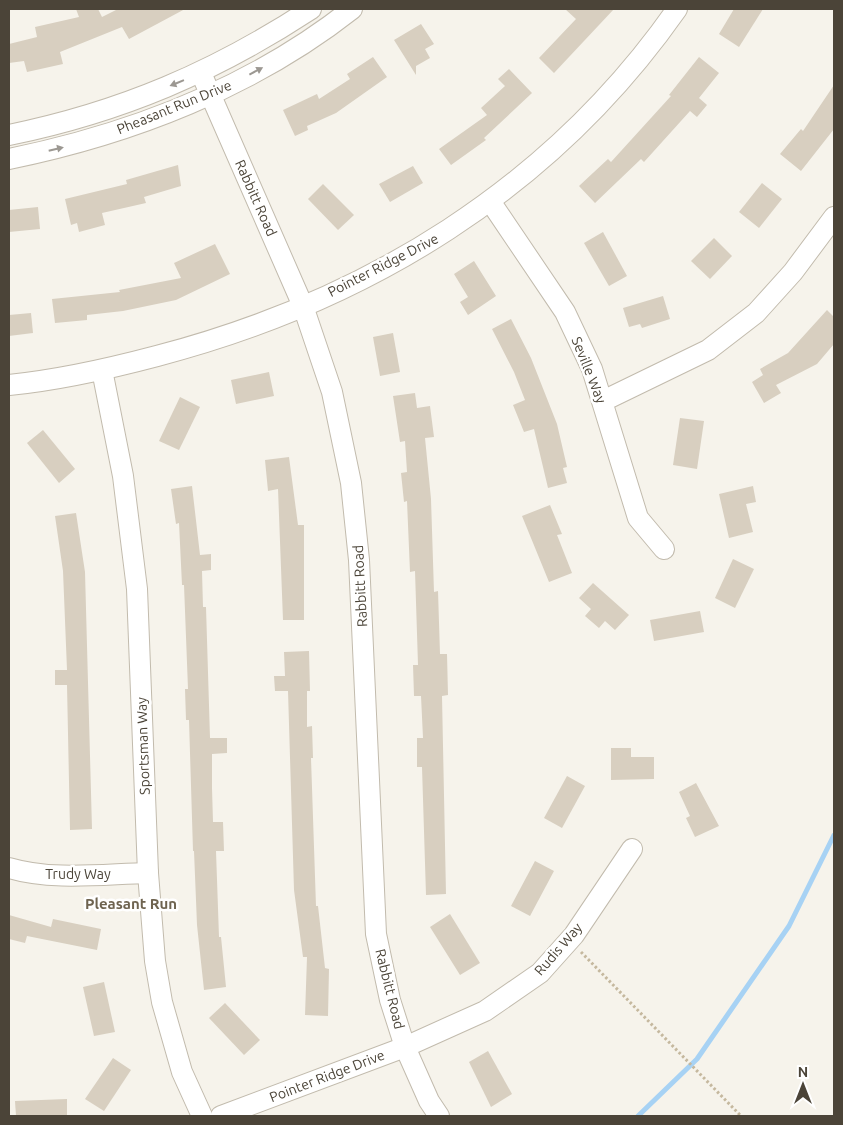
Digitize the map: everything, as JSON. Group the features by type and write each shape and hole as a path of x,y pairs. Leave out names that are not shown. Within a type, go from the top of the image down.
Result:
{"street":[{"name":"Pheasant Run Drive","path":"9,135 55,125 130,102 201,73 262,41 311,9"},
{"name":"Pheasant Run Drive","path":"9,159 61,148 138,124 211,95 274,62 352,9"},
{"name":"Pointer Ridge Drive","path":"9,385 38,382 102,370 215,341 303,306 392,264 451,229 530,171 587,118 652,44 677,9"},
{"name":"Rabbitt Road","path":"201,73 303,306 332,392 351,483 359,560 376,934 390,1000 405,1047 429,1101 438,1116"},
{"name":"Seville Way","path":"490,201 565,312 592,369 638,518 664,549"},
{"path":"603,401 708,350 756,313 793,272 834,218"},
{"name":"Sportsman Way","path":"102,370 123,476 136,588 148,873 155,961 162,1002 182,1072 202,1116"},
{"name":"Rudis Way","path":"405,1047 485,1011 540,973 569,940 632,848"},
{"name":"Trudy Way","path":"9,868 24,872 56,875 148,873"},
{"name":"Pointer Ridge Drive","path":"222,1116 405,1047"}],"path":[{"path":"569,940 741,1116"}],"building":[{"path":"76,9 98,9 102,17 118,9 185,9 129,39 122,27 60,52 63,64 27,72 24,61 9,63 9,44 37,37 35,27 79,17"},
{"path":"565,9 614,9 554,73 539,58 576,19"},
{"path":"734,9 763,9 739,47 719,34"},
{"path":"421,24 434,44 425,49 430,58 416,66 416,75 394,40"},
{"path":"373,57 387,77 336,113 307,126 308,130 295,136 283,110 317,94 319,99 350,79 347,74"},
{"path":"699,57 719,73 699,98 707,105 697,117 690,111 644,162 641,159 595,203 579,186 608,159 611,162 671,96 669,95"},
{"path":"509,69 532,93 484,138 486,140 451,165 439,149 487,115 481,108 505,86 498,79"},
{"path":"834,85 834,129 801,171 780,154 801,129 803,131"},
{"path":"178,165 181,186 144,197 146,203 102,213 105,225 79,232 77,223 71,225 65,199 127,184 126,180"},
{"path":"413,166 423,183 390,202 379,184"},
{"path":"762,183 782,199 759,228 739,212"},
{"path":"323,184 354,215 338,230 308,199"},
{"path":"38,207 40,229 9,232 9,210"},
{"path":"603,232 627,276 609,286 584,243"},
{"path":"714,238 732,256 710,279 691,261"},
{"path":"215,244 230,274 176,300 123,311 87,315 87,320 55,323 52,299 120,292 119,290 181,278 174,263"},
{"path":"474,261 496,296 468,315 460,302 468,297 454,274"},
{"path":"663,296 670,319 642,328 640,324 629,327 623,308"},
{"path":"827,310 834,317 834,344 817,364 776,385 781,393 764,403 752,382 763,375 760,369 788,353"},
{"path":"31,313 33,333 9,336 9,315"},
{"path":"511,319 531,358 557,424 567,467 563,468 567,483 548,488 534,429 524,432 513,405 525,400 514,372 492,329"},
{"path":"393,333 400,372 380,376 373,337"},
{"path":"269,372 274,396 236,404 231,380"},
{"path":"415,393 417,408 430,406 434,437 425,438 431,499 434,592 438,591 440,654 447,654 448,695 442,696 446,894 426,895 422,767 417,767 417,738 423,738 421,696 414,696 413,665 418,665 415,571 410,572 407,501 404,502 401,473 407,472 405,441 400,442 393,396"},
{"path":"180,397 200,407 179,450 159,441"},
{"path":"680,418 704,421 697,469 673,465"},
{"path":"43,430 75,469 59,483 27,443"},
{"path":"289,457 298,525 304,525 304,620 283,620 278,489 268,491 265,460"},
{"path":"192,486 200,555 211,554 211,570 202,571 203,607 206,607 210,738 227,738 227,753 212,754 213,822 223,822 224,851 216,851 219,937 221,937 226,987 204,990 197,925 189,720 186,720 185,689 188,689 184,585 182,585 179,523 176,524 171,489"},
{"path":"753,486 756,502 746,504 753,532 729,538 719,494"},
{"path":"550,505 562,534 557,535 572,573 549,582 522,516"},
{"path":"76,513 85,572 92,829 70,830 67,685 55,685 55,670 67,670 63,571 55,516"},
{"path":"733,559 754,569 735,608 715,598"},
{"path":"593,583 629,615 615,630 605,621 599,628 585,616 591,609 579,598"},
{"path":"700,611 704,632 654,641 650,620"},
{"path":"309,651 310,691 307,691 307,727 312,726 313,758 311,758 316,906 318,906 325,968 329,969 328,1016 305,1015 307,957 303,957 294,890 288,691 275,691 274,676 285,676 284,652"},
{"path":"611,748 631,748 631,757 654,757 654,779 611,780"},
{"path":"567,776 585,786 562,828 544,818"},
{"path":"696,783 719,826 695,837 686,818 690,816 679,792"},
{"path":"535,861 554,871 530,916 511,906"},
{"path":"450,914 480,963 460,975 430,927"},
{"path":"9,915 51,927 53,919 101,929 97,950 27,936 25,943 9,939"},
{"path":"104,982 115,1032 94,1036 83,987"},
{"path":"225,1003 260,1040 244,1055 209,1018"},
{"path":"488,1051 512,1094 491,1107 469,1062"},
{"path":"113,1058 131,1070 104,1111 85,1099"},
{"path":"67,1099 67,1116 16,1116 15,1101"}],"waterway":[{"path":"638,1116 697,1059 789,926 834,835"}],"district":[{"name":"Pleasant Run","path":"131,903"}]}
